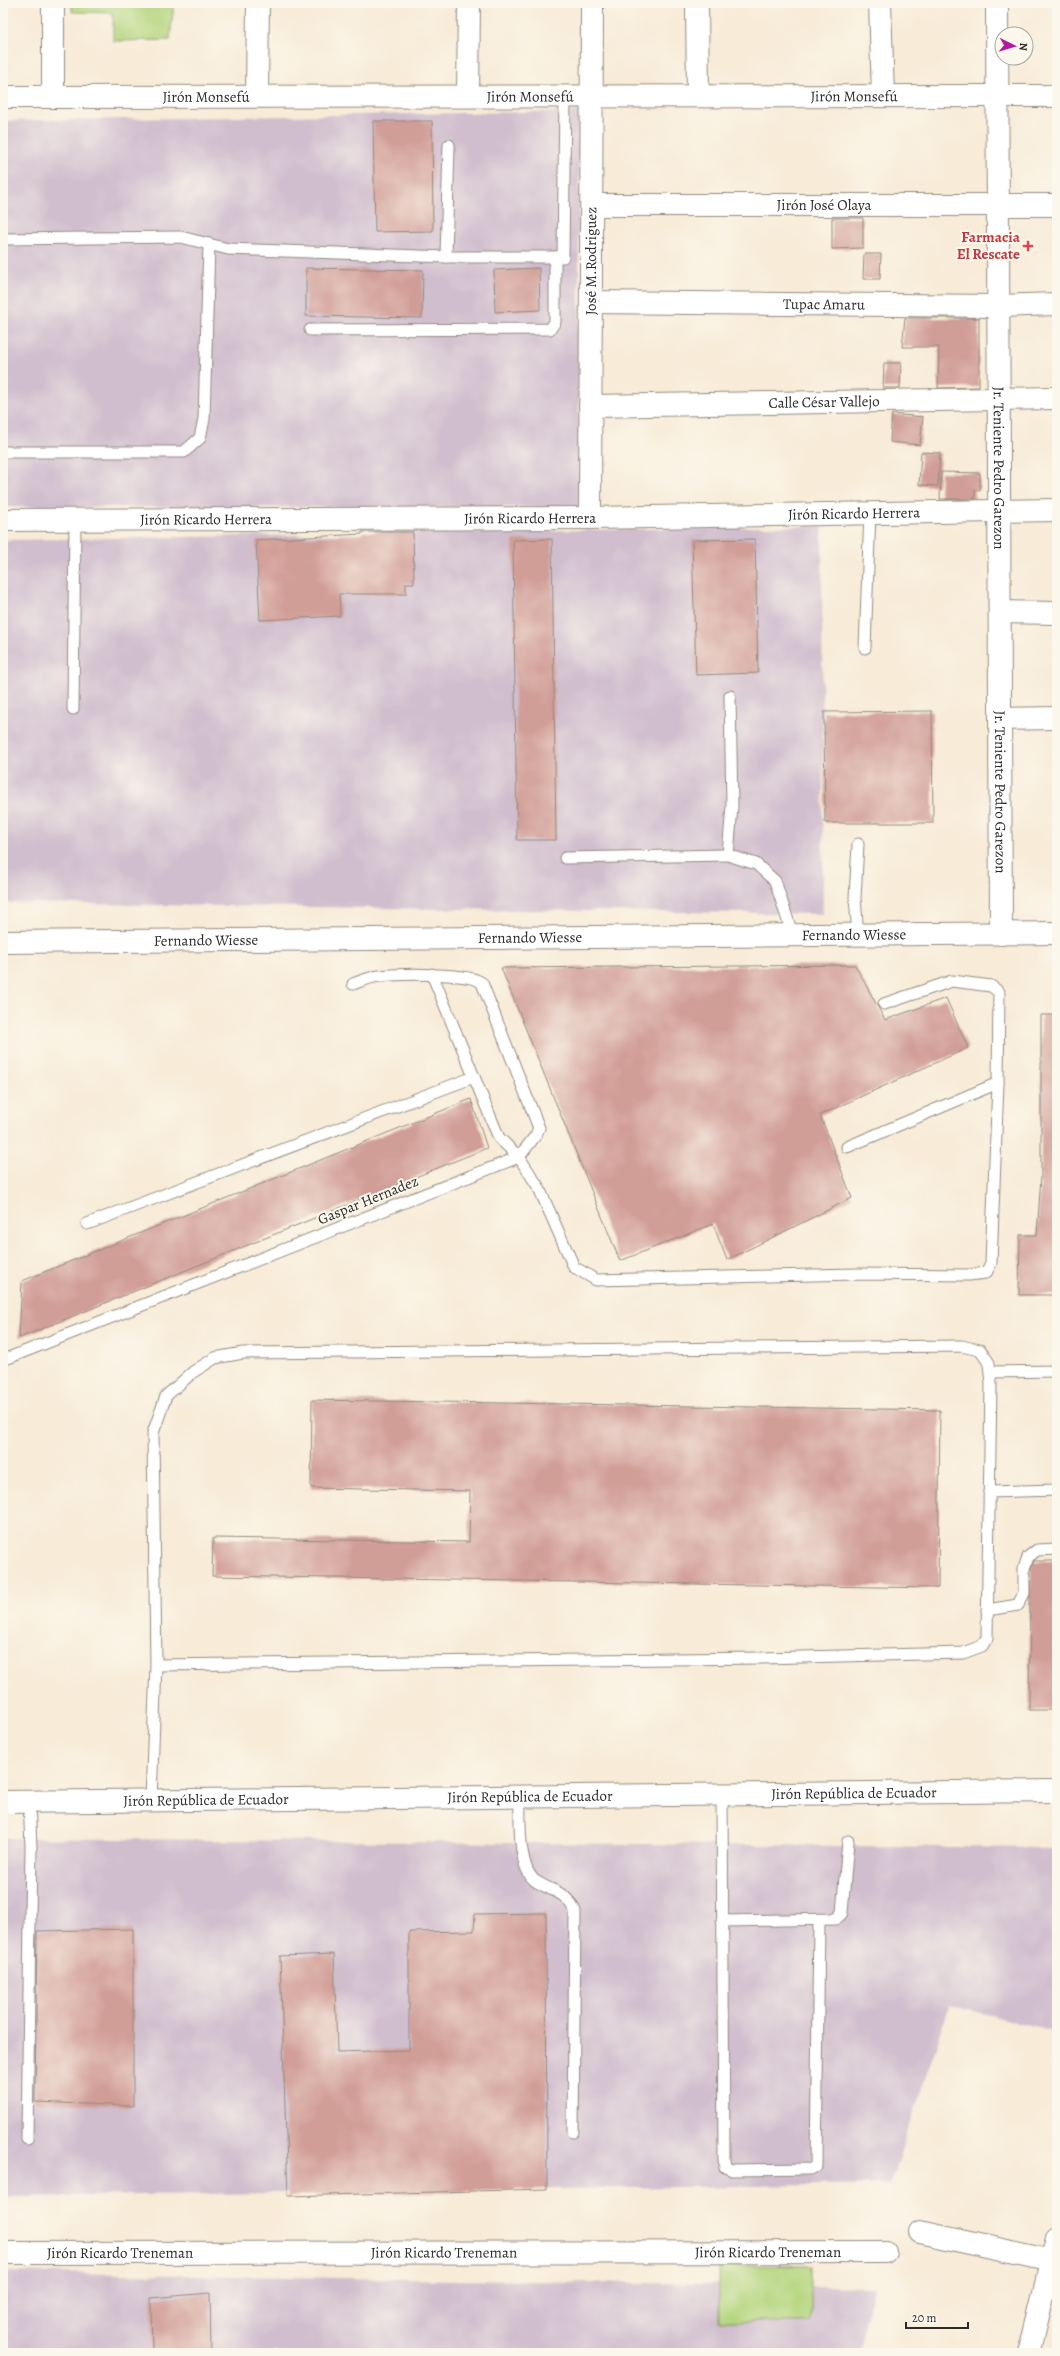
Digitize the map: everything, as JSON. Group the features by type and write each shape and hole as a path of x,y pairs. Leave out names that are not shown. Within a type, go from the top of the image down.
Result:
{"street":[{"path":"53,3 53,97"},
{"path":"257,96 258,3"},
{"path":"468,96 469,3"},
{"name":"José M.Rodriguez","path":"590,518 592,3"},
{"path":"697,3 698,96"},
{"path":"880,3 883,96"},
{"name":"Jr. Teniente Pedro Garezon","path":"998,3 1001,934"},
{"name":"Jirón Monsefú","path":"3,97 1057,96"},
{"name":"Jirón José Olaya","path":"592,205 1057,205"},
{"name":"Tupac Amaru","path":"591,302 998,306 1057,304"},
{"name":"Calle César Vallejo","path":"590,406 1057,398"},
{"name":"Jirón Ricardo Herrera","path":"3,520 590,518 870,512 1057,510"},
{"path":"1000,612 1057,613"},
{"path":"1000,719 1057,718"},
{"name":"Fernando Wiesse","path":"3,942 1057,933"},
{"name":"Jirón República de Ecuador","path":"3,1802 1057,1791"},
{"path":"920,2232 1052,2261"},
{"path":"1029,2353 1057,2238"},
{"name":"Jirón Ricardo Treneman","path":"3,2253 885,2252"}],"lane":[{"path":"3,239 181,237 228,249 446,257 563,257 565,96"},
{"path":"446,257 449,145"},
{"path":"3,452 184,452 200,438 204,419 209,244"},
{"path":"310,330 550,329 555,322 555,257"},
{"path":"865,648 870,512"},
{"path":"73,709 75,520"},
{"path":"728,855 732,806 730,696"},
{"path":"858,844 856,898 858,935"},
{"path":"565,858 728,855 756,864 775,881 793,936"},
{"path":"353,984 378,976 432,974 499,1138 519,1157 539,1188 574,1267 596,1280 857,1274 969,1276 986,1273 991,1263 998,1083 999,992 995,988 952,981 884,1004"},
{"name":"Gaspar Hernadez","path":"3,1360 519,1157 536,1136 539,1128 482,983 474,979 432,974"},
{"path":"87,1224 474,1077"},
{"path":"847,1147 998,1083"},
{"path":"151,1800 156,1665 153,1433 166,1396 193,1372 215,1358 243,1353 961,1346 980,1350 989,1363 987,1638 982,1646 963,1653 761,1658 156,1665"},
{"path":"990,1372 1057,1371"},
{"path":"989,1492 1057,1490"},
{"path":"987,1610 1018,1605 1024,1593 1024,1568 1028,1557 1037,1550 1057,1549"},
{"path":"722,1794 724,2159 725,2167 732,2170 811,2169 816,2166 819,1921"},
{"path":"520,1797 520,1829 525,1870 536,1882 556,1890 569,1898 575,1910 573,2132"},
{"path":"27,2139 31,1846 29,1802"},
{"path":"722,1921 819,1921 836,1919 842,1913 848,1841"}],"shaded area":[{"path":"579,111 579,507 3,507 3,121"},
{"path":"822,526 823,914 3,903 3,675 6,540"},
{"path":"3,1838 1057,1848 1057,2032 950,2005 890,2184 3,2197"},
{"path":"3,2272 874,2287 858,2353 3,2353"}],"green space":[{"path":"72,3 174,3 170,40 113,41 113,13 72,12"},
{"path":"719,2265 811,2266 811,2322 719,2322"}],"building":[{"path":"373,121 432,121 433,231 375,232"},
{"path":"832,218 863,218 863,248 832,249"},
{"path":"864,254 881,254 880,279 863,279"},
{"path":"306,268 423,270 422,318 306,316"},
{"path":"539,268 540,310 495,312 494,270"},
{"path":"905,318 979,318 979,387 938,388 939,347 902,347"},
{"path":"884,363 901,363 900,388 883,388"},
{"path":"892,414 923,417 920,445 890,442"},
{"path":"921,452 940,453 938,486 919,485"},
{"path":"941,472 980,473 980,490 975,490 975,499 940,499"},
{"path":"362,532 413,532 414,583 406,583 406,594 339,594 340,616 260,620 256,540 362,534"},
{"path":"552,539 556,840 517,840 513,540"},
{"path":"755,539 758,673 696,675 692,540"},
{"path":"932,711 933,823 825,823 824,712"},
{"path":"855,965 885,1020 946,998 968,1048 820,1115 852,1198 727,1260 713,1224 620,1261 501,968"},
{"path":"1041,1015 1057,1015 1057,1295 1019,1295 1020,1235 1037,1235 1041,1176"},
{"path":"471,1099 487,1148 19,1338 22,1281"},
{"path":"312,1400 940,1410 938,1588 212,1576 213,1538 469,1542 470,1491 311,1488"},
{"path":"1034,1561 1057,1561 1057,1710 1029,1710 1030,1597 1031,1569"},
{"path":"546,1913 547,2189 288,2196 280,1956 334,1954 337,2052 409,2050 409,1932 474,1931 475,1914"},
{"path":"133,1929 133,2106 35,2102 37,1931"},
{"path":"210,2293 211,2353 152,2353 151,2298"}],"place":[{"name":"Farmacia El Rescate","path":"1028,246"}]}
